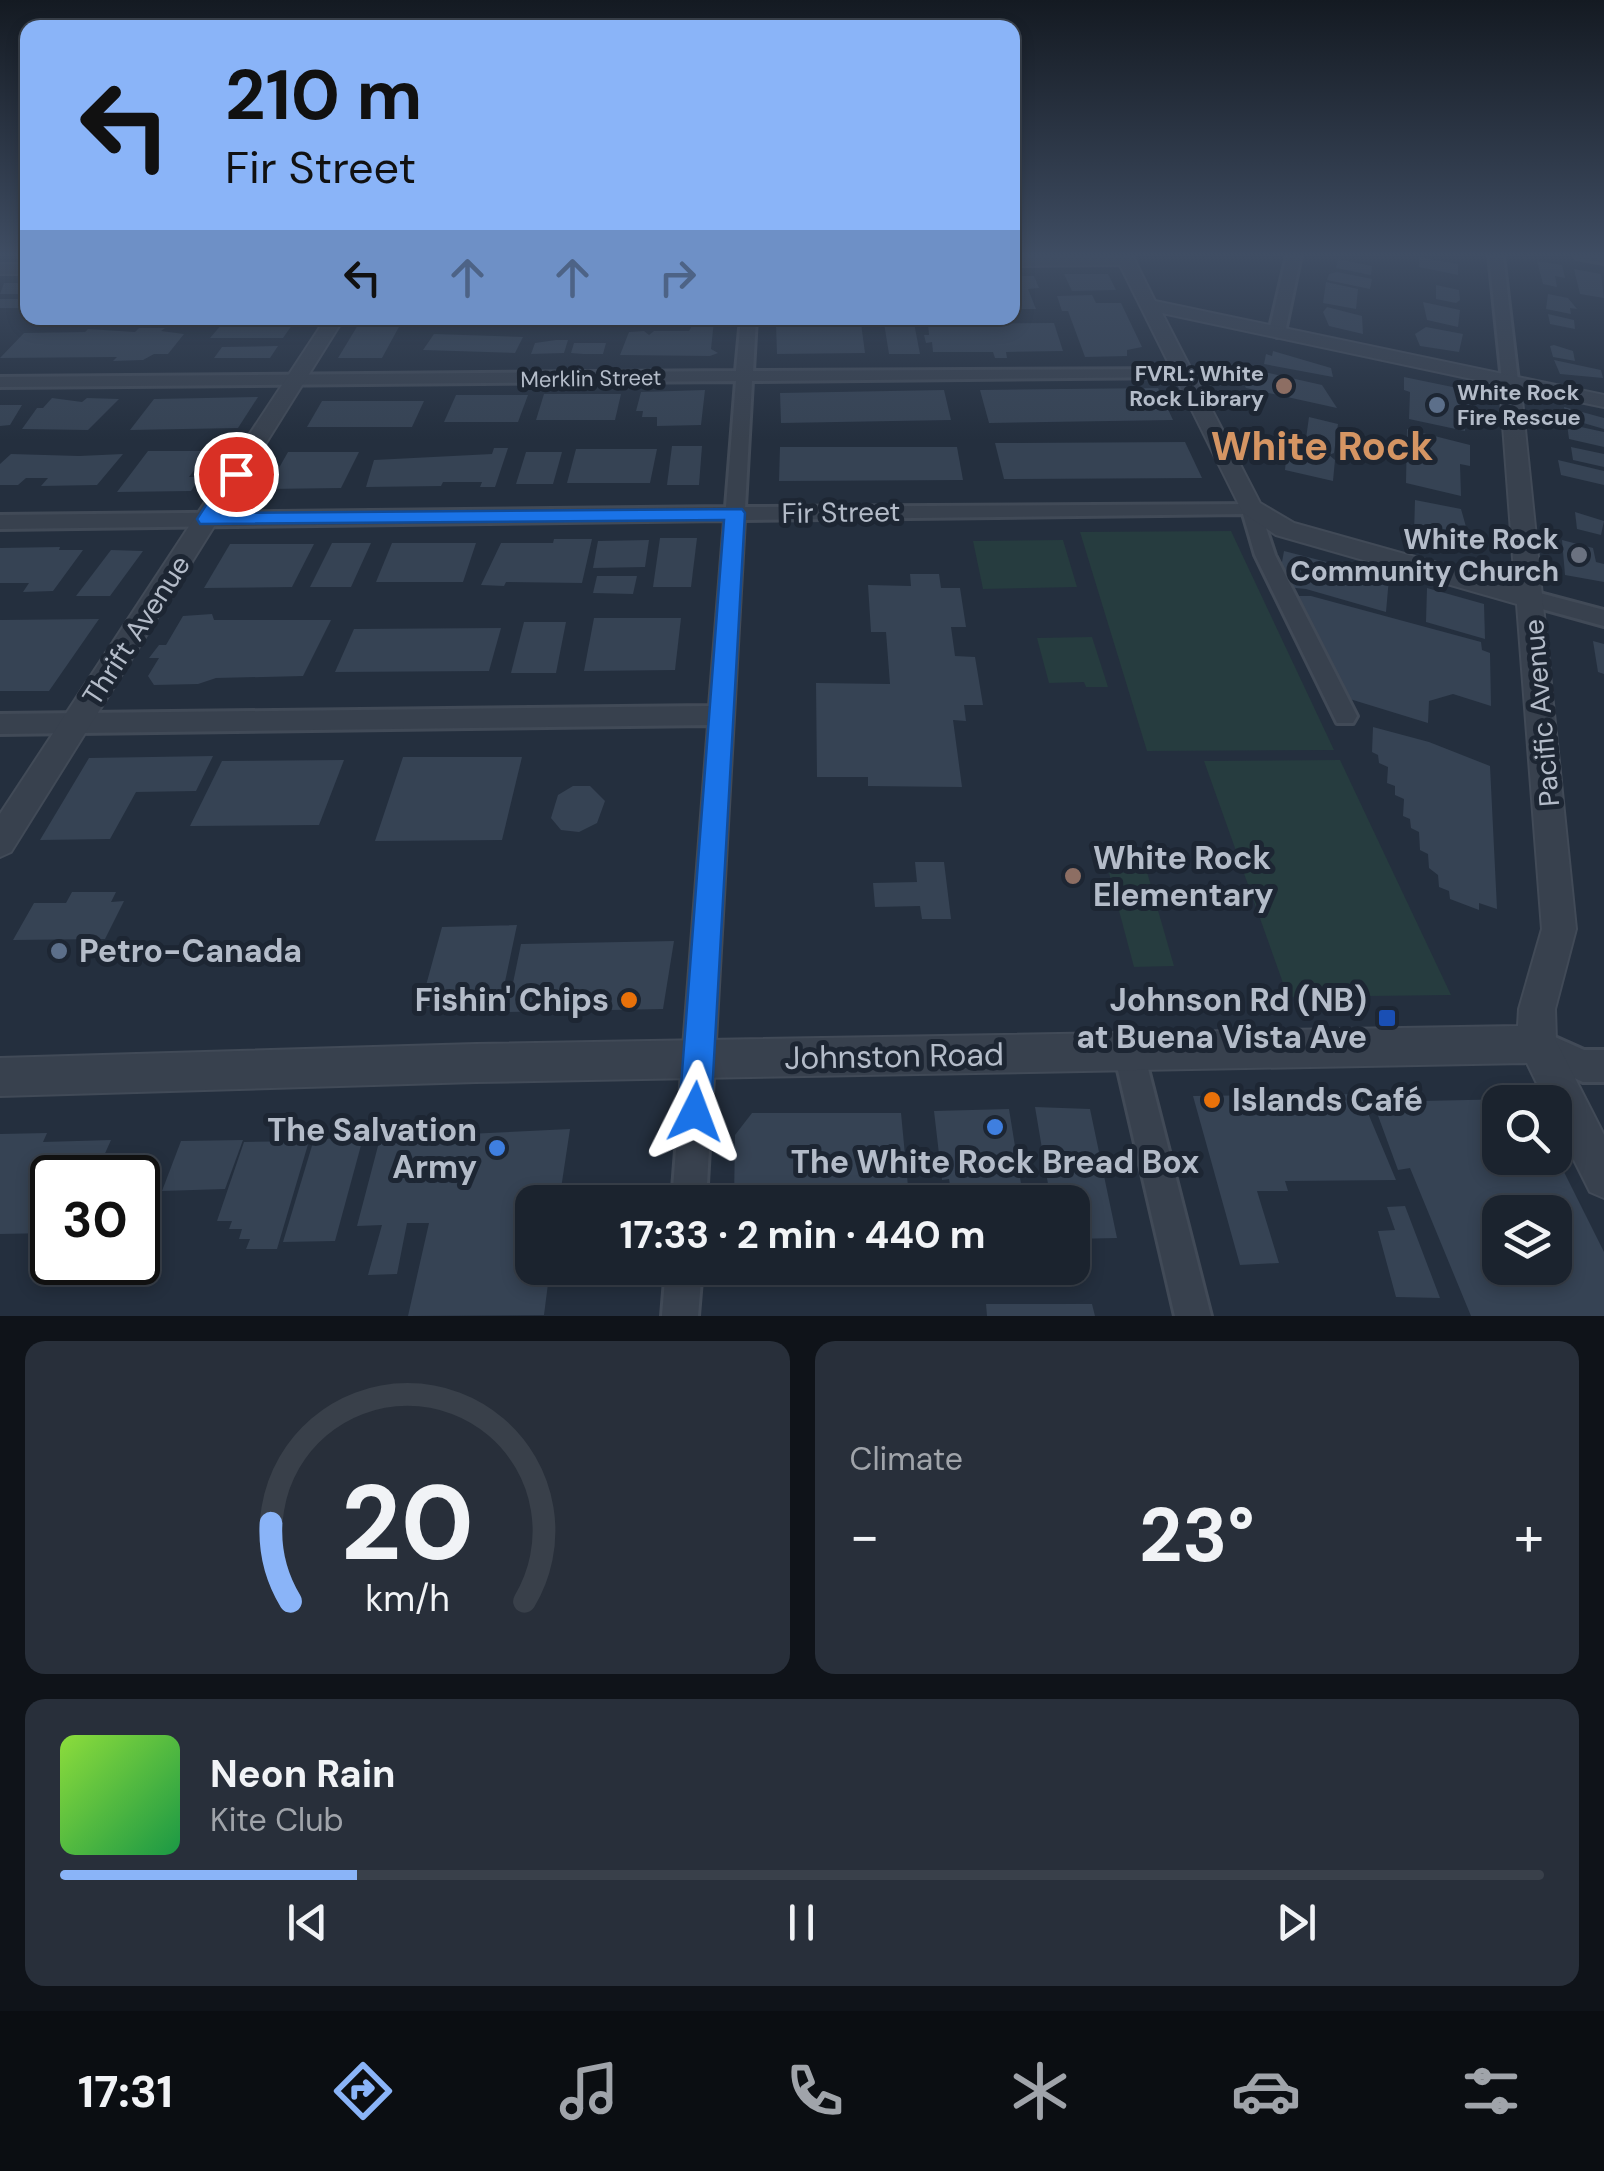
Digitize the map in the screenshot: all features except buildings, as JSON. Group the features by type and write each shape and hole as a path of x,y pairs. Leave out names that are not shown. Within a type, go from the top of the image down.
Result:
{"street":[{"path":"1154,316 1251,508 1265,555 1345,716"},
{"path":"1205,316 1604,401"},
{"path":"1277,332 1280,316"},
{"name":"Pacific Avenue","path":"1504,316 1560,929 1538,1009 1537,1044"},
{"name":"Thrift Avenue","path":"0,842 332,325"},
{"path":"690,1185 748,325"},
{"name":"Merklin Street","path":"0,382 1182,372"},
{"name":"Fir Street","path":"0,522 1251,508 1285,529 1604,618"},
{"path":"0,724 722,716"},
{"path":"1537,1044 1604,1178"},
{"name":"Johnston Road","path":"0,1076 1537,1044 1583,1066 1604,1066"},
{"path":"1129,1053 1193,1316"},
{"path":"680,1316 683,1285"}],"green space":[{"path":"1231,531 1334,750 1147,751 1080,532"},
{"path":"1063,540 1077,587 983,589 973,541"},
{"path":"1092,637 1108,687 1086,687 1084,682 1049,683 1037,638"},
{"path":"1340,760 1451,995 1288,997 1204,761"},
{"path":"1147,872 1174,966 1134,967 1109,873"}],"place":[{"name":"FVRL: White Rock Library","path":"1284,386"},
{"name":"White Rock Fire Rescue","path":"1437,405"},
{"name":"White Rock Community Church","path":"1579,555"},
{"name":"White Rock Elementary","path":"1073,876"},
{"name":"Petro-Canada","path":"59,951"},
{"name":"Fishin' Chips","path":"629,1000"},
{"name":"Johnson Rd (NB) at Buena Vista Ave","path":"1387,1018"},
{"name":"Islands Café","path":"1212,1100"},
{"name":"The White Rock Bread Box","path":"995,1127"},
{"name":"The Salvation Army","path":"497,1148"}],"district":[{"name":"White Rock","path":"1322,446"}],"route":[{"path":"236,474 207,519 735,513 695,1112"}]}
